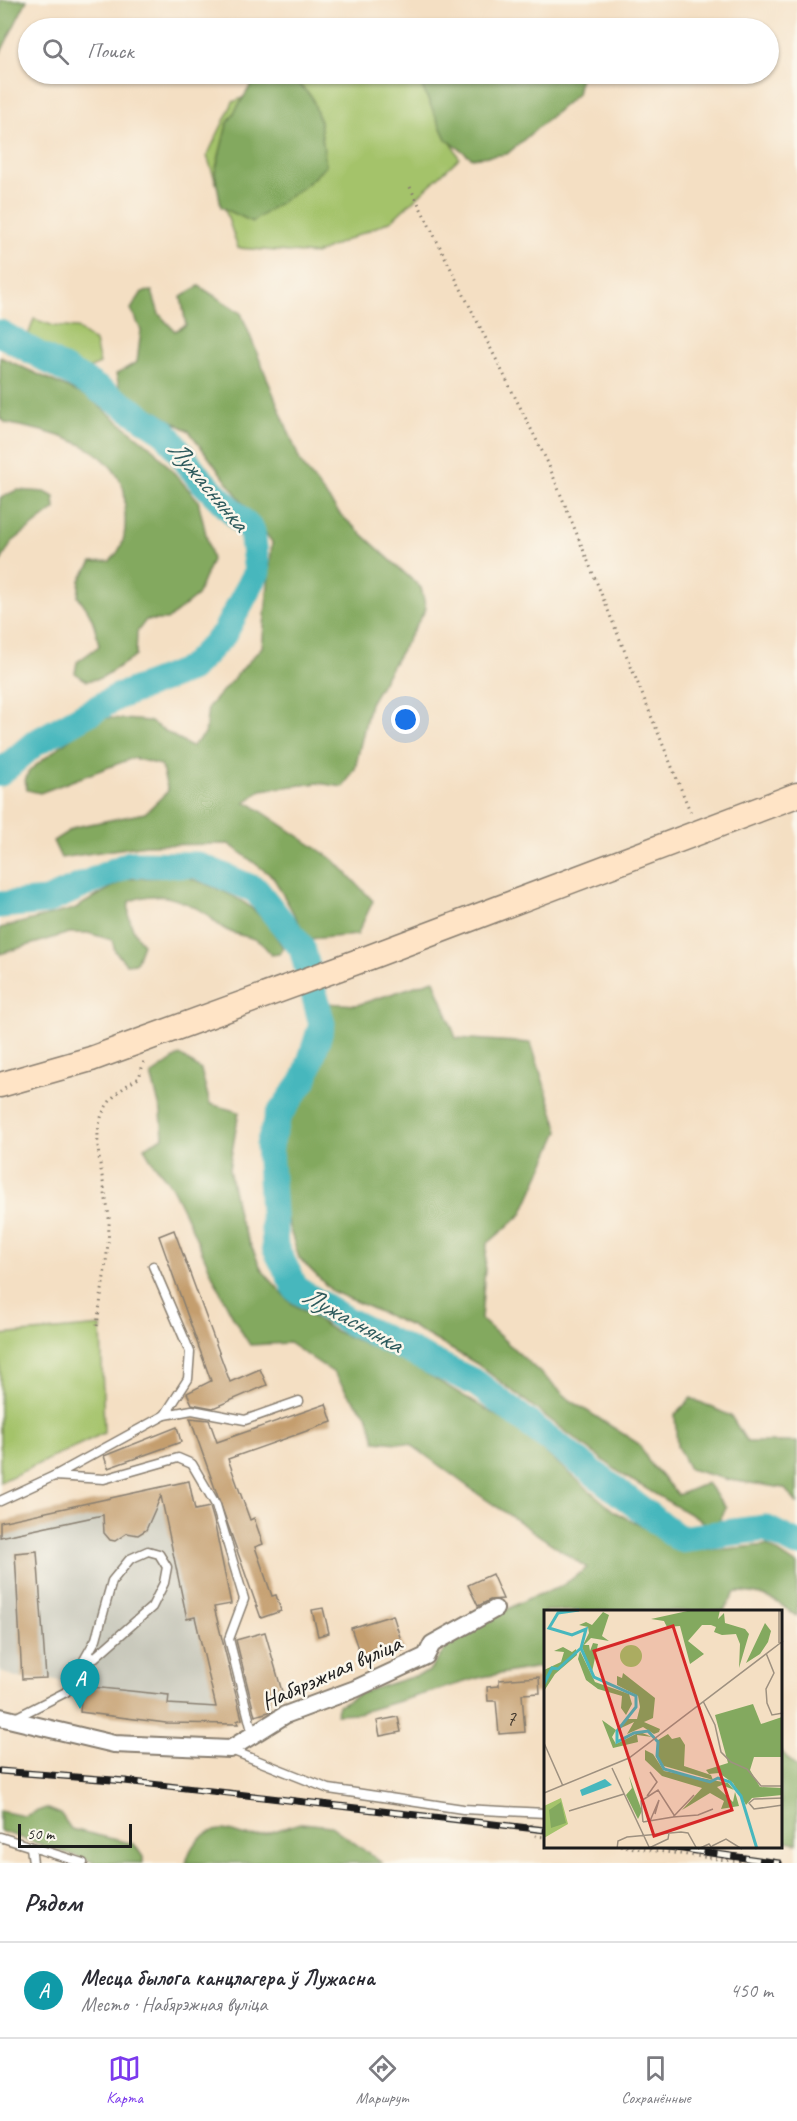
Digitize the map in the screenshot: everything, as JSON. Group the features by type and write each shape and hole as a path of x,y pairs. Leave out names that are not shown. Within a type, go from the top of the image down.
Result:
{"main road":[{"path":"0,1085 91,1059 370,957 797,795"}],"street":[{"name":"Набярэжная вуліца","path":"230,1749 285,1715 355,1689 426,1656 432,1644 495,1609"},
{"path":"6,1718 114,1744 230,1749"}],"lane":[{"path":"153,1266 190,1352 188,1379 165,1415"},
{"path":"0,1501 54,1476 165,1415 192,1410 245,1420 299,1401"},
{"path":"54,1476 104,1479 178,1458 192,1464 216,1505 244,1599 230,1639 253,1735"},
{"path":"6,1718 66,1692 77,1672 96,1639 112,1581 130,1558 148,1551 159,1554 167,1567 164,1583 152,1607 77,1672"},
{"path":"230,1749 329,1789 463,1809 544,1813"},
{"path":"0,1837 83,1863"},
{"path":"31,1847 33,1863"}],"path":[{"path":"410,187 547,461 699,832"},
{"path":"97,1326 110,1223 97,1132 104,1109 119,1089 139,1078 144,1061 149,1058"},
{"path":"529,1812 536,1836 544,1837"},
{"path":"635,1848 748,1863"}],"shaded area":[{"path":"192,1496 216,1707 168,1704 166,1717 80,1712 82,1686 46,1678 22,1679 0,1672 0,1537"}],"green space":[{"path":"0,0 27,0 0,54"},
{"path":"252,84 298,84 312,97 320,122 326,166 306,185 252,222 221,207 215,172 227,124"},
{"path":"273,84 426,84 459,158 392,220 315,254 238,248 207,156 233,102"},
{"path":"421,84 579,84 577,94 507,154 472,158 446,139"},
{"path":"199,286 241,313 301,463 340,514 421,588 426,609 370,703 355,769 343,787 318,783 261,790 245,803 252,805 334,860 373,901 357,935 308,939 273,877 229,844 146,845 61,858 53,841 75,827 145,813 168,791 161,765 133,758 40,793 27,790 25,781 29,771 97,717 149,721 191,747 205,734 208,707 262,647 272,542 189,431 120,390 116,374 137,362 141,330 131,309 142,292 152,291 159,314 175,331 186,325 181,297"},
{"path":"34,319 54,326 77,328 95,342 100,364 86,370 28,336"},
{"path":"0,357 88,397 153,449 198,500 212,560 197,596 167,620 146,620 137,632 136,656 101,678 87,681 75,673 77,662 99,646 87,608 78,597 80,580 92,562 110,561 121,545 125,528 123,487 114,471 89,449 57,435 6,423 0,418"},
{"path":"17,490 45,492 54,497 55,509 12,542 0,563 0,498"},
{"path":"185,876 230,894 253,909 273,932 283,948 279,954 271,955 260,942 230,932 196,908 168,897 148,896 129,902 131,924 143,944 136,963 126,964 115,951 112,940 88,933 69,933 0,954 0,928 74,909 126,879"},
{"path":"434,980 456,1038 531,1043 559,1131 522,1214 487,1244 481,1319 570,1400 639,1444 649,1462 678,1495 707,1483 726,1508 715,1529 624,1476 477,1364 411,1326 332,1291 299,1258 269,1165 287,1107 315,1062 322,1038 325,1003 357,1005"},
{"path":"180,1055 201,1070 210,1104 239,1112 229,1169 239,1219 262,1270 290,1302 333,1330 409,1363 514,1426 615,1512 684,1549 727,1549 767,1545 797,1565 797,1617 762,1595 735,1592 725,1610 544,1610 544,1666 482,1677 358,1713 336,1714 339,1705 363,1692 428,1672 449,1645 476,1626 527,1599 560,1587 587,1568 478,1494 410,1444 375,1441 368,1416 348,1394 334,1373 289,1343 250,1345 218,1288 172,1188 150,1159 144,1147 163,1137 161,1112 151,1075"},
{"path":"101,1326 104,1433 0,1482 0,1335"},
{"path":"691,1398 731,1416 747,1442 797,1442 797,1503 784,1488 729,1480 689,1469 677,1446 675,1415"},
{"path":"782,1752 797,1768 797,1843 782,1840"},
{"path":"46,1808 61,1814 71,1829 134,1844 143,1857 143,1863 96,1863 0,1831 0,1811 24,1816"},
{"path":"302,1823 331,1826 382,1863 186,1863 197,1840 207,1833 225,1830 252,1837"}],"building":[{"path":"174,1230 230,1382 260,1369 267,1385 213,1408 192,1404 187,1393 211,1381 159,1236"},
{"path":"326,1404 332,1422 228,1459 250,1520 254,1518 263,1544 255,1547 272,1596 276,1595 281,1611 261,1618 190,1418 209,1420 217,1442"},
{"path":"177,1427 181,1442 108,1468 104,1456"},
{"path":"189,1481 195,1510 210,1507 214,1521 231,1604 214,1607 242,1719 237,1721 238,1724 166,1723 80,1712 82,1686 169,1695 168,1704 216,1707 195,1617 187,1619 161,1496 146,1530 138,1535 127,1533 115,1541 110,1540 104,1533 103,1515 0,1537 0,1522"},
{"path":"37,1551 46,1678 22,1679 15,1553"},
{"path":"492,1574 503,1599 490,1600 478,1606 468,1585"},
{"path":"323,1608 329,1633 318,1636 312,1610"},
{"path":"393,1615 404,1650 363,1663 351,1628"},
{"path":"265,1632 283,1695 268,1699 272,1711 255,1716 236,1640"},
{"path":"539,1677 540,1693 522,1694 525,1732 499,1734 496,1701 488,1701 487,1687 499,1686 499,1680"},
{"path":"398,1717 401,1732 380,1736 377,1721"}],"waterway":[{"name":"Лужаснянка","path":"0,333 92,385 165,432 199,478 252,531 257,572 224,634 190,669 117,697 35,743 0,773"},
{"name":"Лужаснянка","path":"0,905 47,901 130,864 197,865 256,890 302,948 322,1024 305,1078 278,1116 269,1145 275,1247 296,1289 348,1321 476,1383 680,1539 765,1528 797,1544"}],"railway":[{"path":"0,1771 125,1781 544,1830"},
{"path":"676,1848 779,1863"}],"place":[{"name":"Месца былога канцлагера ў Лужасна","path":"80,1709"}]}
